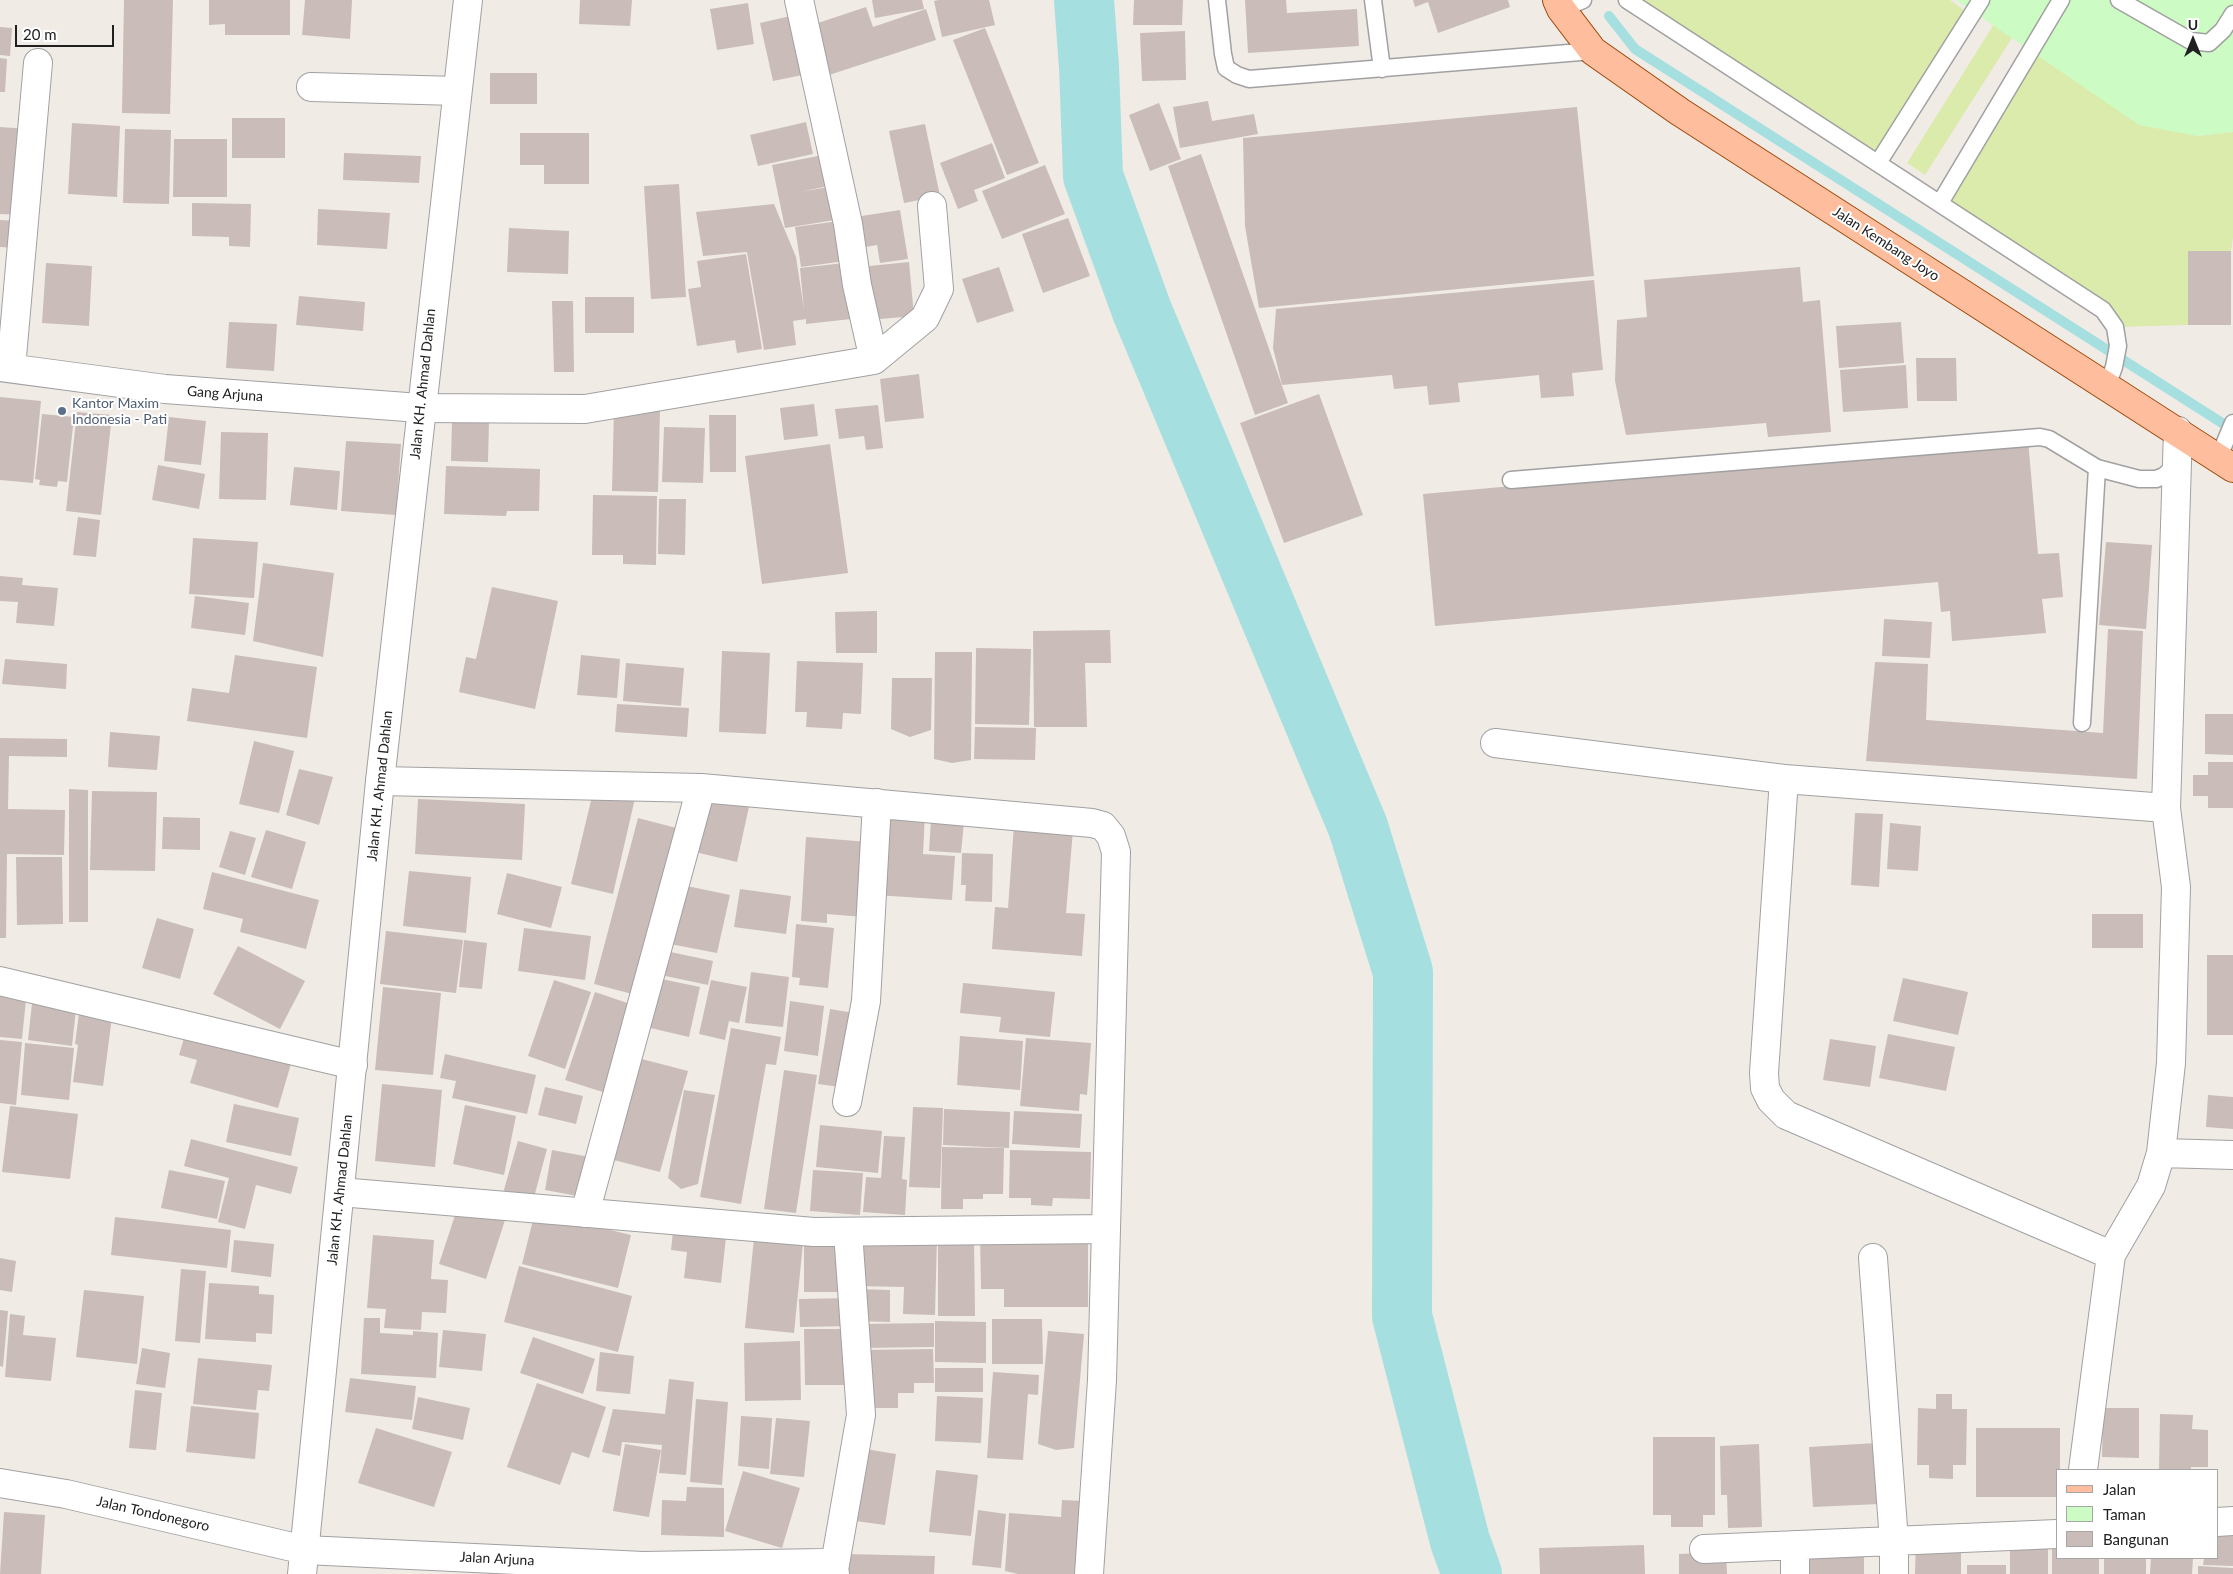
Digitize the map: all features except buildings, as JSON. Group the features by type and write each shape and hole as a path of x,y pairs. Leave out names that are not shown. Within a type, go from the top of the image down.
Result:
{"main road":[{"name":"Jalan Kembang Joyo","path":"1567,3 1593,51 1680,112 2111,377 2178,431 2225,457"}],"street":[{"name":"Jalan KH. Ahmad Dahlan","path":"303,1562 380,781 420,408 468,0"},
{"path":"799,0 848,224 857,285 874,360 925,318 939,289 932,206"},
{"path":"5,368 38,63"},
{"path":"311,87 457,91"},
{"name":"Gang Arjuna","path":"5,368 165,389 420,408 585,409 874,360"},
{"path":"2083,1469 2111,1255 2151,1186 2161,1153 2171,1063 2176,887 2166,808 2178,431"},
{"path":"1495,743 1784,779 2166,808"},
{"path":"1784,779 1764,1073 1765,1088 1771,1100 1786,1115 2111,1255"},
{"path":"380,781 701,788 1092,823 1103,826 1111,836 1116,852 1102,1380 1088,1574"},
{"path":"585,1214 701,788"},
{"path":"847,1102 866,1001 876,803"},
{"path":"0,981 353,1065"},
{"path":"2161,1153 2233,1155"},
{"path":"340,1192 814,1232 1106,1229"},
{"path":"834,1572 861,1415 848,1232"},
{"path":"1873,1258 1894,1541 1894,1574"},
{"name":"Jalan Tondonegoro","path":"0,1483 66,1494 303,1562"},
{"path":"2218,1522 2233,1521"},
{"path":"1704,1549 2056,1534"},
{"path":"1795,1545 1795,1574"},
{"name":"Jalan Arjuna","path":"303,1562 643,1570 823,1564 834,1572"}],"lane":[{"path":"1217,0 1222,54 1226,68 1237,75 1249,79 1593,51"},
{"path":"1374,0 1382,69"},
{"path":"1627,0 2103,310 2115,327 2118,346 2111,377"},
{"path":"1878,163 1981,0"},
{"path":"2119,0 2191,41 2209,43 2223,30 2233,14"},
{"path":"1940,203 2060,2"},
{"path":"2225,457 2233,423"},
{"path":"1512,480 2040,437 2049,439 2097,468 2139,479 2156,479 2164,476 2176,465"},
{"path":"2082,723 2097,468"}],"green space":[{"path":"1627,0 1950,0 1972,16 1878,163"},
{"path":"1956,0 2233,0 2233,132 2197,136 2139,125"},
{"path":"2009,0 2036,0 1925,175 1907,163"},
{"path":"2032,48 2197,136 2233,132 2233,237 2231,251 2188,252 2188,325 2115,327 1940,203"}],"waterway":[{"path":"1084,0 1089,67 1093,176 1142,311 1358,827 1403,972 1402,1316 1460,1541 1472,1574"},
{"path":"1609,16 1635,49 2233,430"}],"place":[{"name":"Kantor Maxim Indonesia - Pati","path":"62,411"}]}
